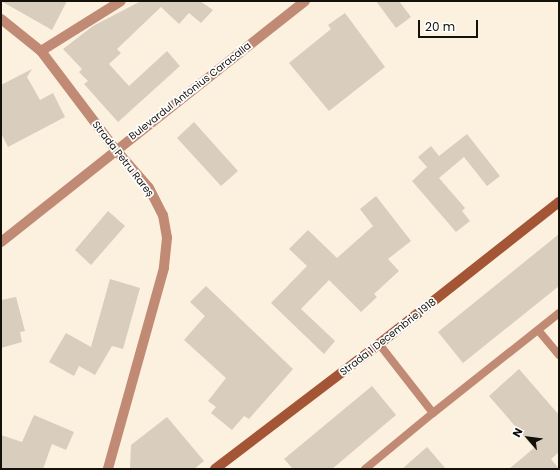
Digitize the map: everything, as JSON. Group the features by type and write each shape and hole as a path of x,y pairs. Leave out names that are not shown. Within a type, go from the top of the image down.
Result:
{"main road":[{"name":"Strada 1 Decembrie 1918","path":"215,469 379,344 559,202"}],"street":[{"path":"41,51 121,1"},
{"name":"Bulevardul Antonius Caracalla","path":"1,242 305,1"},
{"name":"Strada Petru Rareș","path":"1,20 41,51 116,150 149,188 163,214 167,238 162,275 108,469"}],"lane":[{"path":"365,469 559,313"},
{"path":"538,330 559,355"},
{"path":"379,344 433,413"}],"building":[{"path":"1,1 67,1 52,30"},
{"path":"141,1 200,1 213,10 201,23 189,13 179,24 161,7 117,49 121,53 109,64 129,86 167,51 180,66 118,122 84,84 88,81 79,72 82,69 63,49 93,26"},
{"path":"376,1 399,1 411,17 396,28"},
{"path":"345,13 385,67 329,111 289,63 331,29 328,25"},
{"path":"32,69 27,77 40,100 53,93 65,117 8,147 1,133 1,85"},
{"path":"194,122 238,171 221,186 177,138"},
{"path":"467,134 500,176 487,186 464,157 439,178 465,208 462,211 470,221 456,232 412,181 427,167 418,157 431,146 439,156"},
{"path":"376,196 411,241 388,259 399,271 374,294 377,297 361,312 329,280 301,309 335,341 324,354 271,303 307,266 289,249 308,230 337,258 373,226 360,209"},
{"path":"108,211 125,226 91,265 75,250"},
{"path":"559,234 559,286 463,363 438,332"},
{"path":"110,279 140,288 123,349 112,346 95,375 79,366 74,376 49,362 66,333 91,347"},
{"path":"206,286 293,369 249,419 244,416 232,430 211,413 216,407 208,401 226,378 184,340 205,316 190,302"},
{"path":"16,297 25,331 20,332 22,342 1,348 1,300"},
{"path":"519,369 559,415 559,452 551,459 559,469 509,469 534,448 489,396"},
{"path":"372,386 396,415 332,469 293,469 284,459"},
{"path":"34,415 74,432 66,450 52,444 43,469 1,469 1,435 22,442"},
{"path":"167,417 204,461 194,469 130,469 131,445"},
{"path":"427,447 446,469 402,469"}]}
